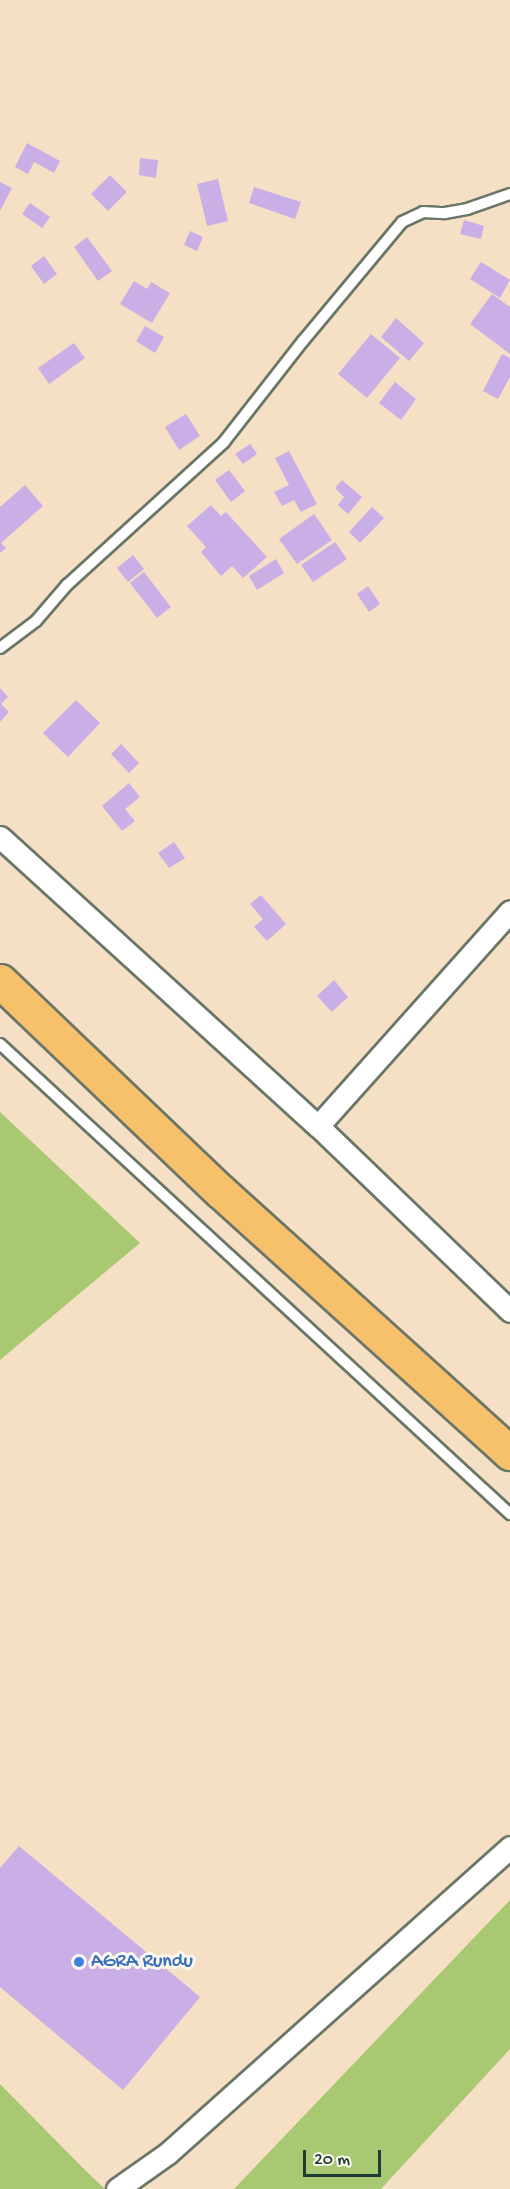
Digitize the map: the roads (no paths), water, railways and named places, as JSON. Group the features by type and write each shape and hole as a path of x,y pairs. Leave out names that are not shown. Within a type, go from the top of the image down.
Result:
{"highway":[{"path":"0,981 220,1191 510,1453"}],"street":[{"path":"0,837 318,1126 510,1311"},
{"path":"318,1126 510,911"},
{"path":"117,2189 168,2153 510,1846"}],"lane":[{"path":"0,648 36,621 67,585 216,450 402,222 423,212 445,213 467,209 510,194"},
{"path":"0,1044 510,1514"}],"place":[{"name":"AGRA Rundu","path":"79,1962"}]}
